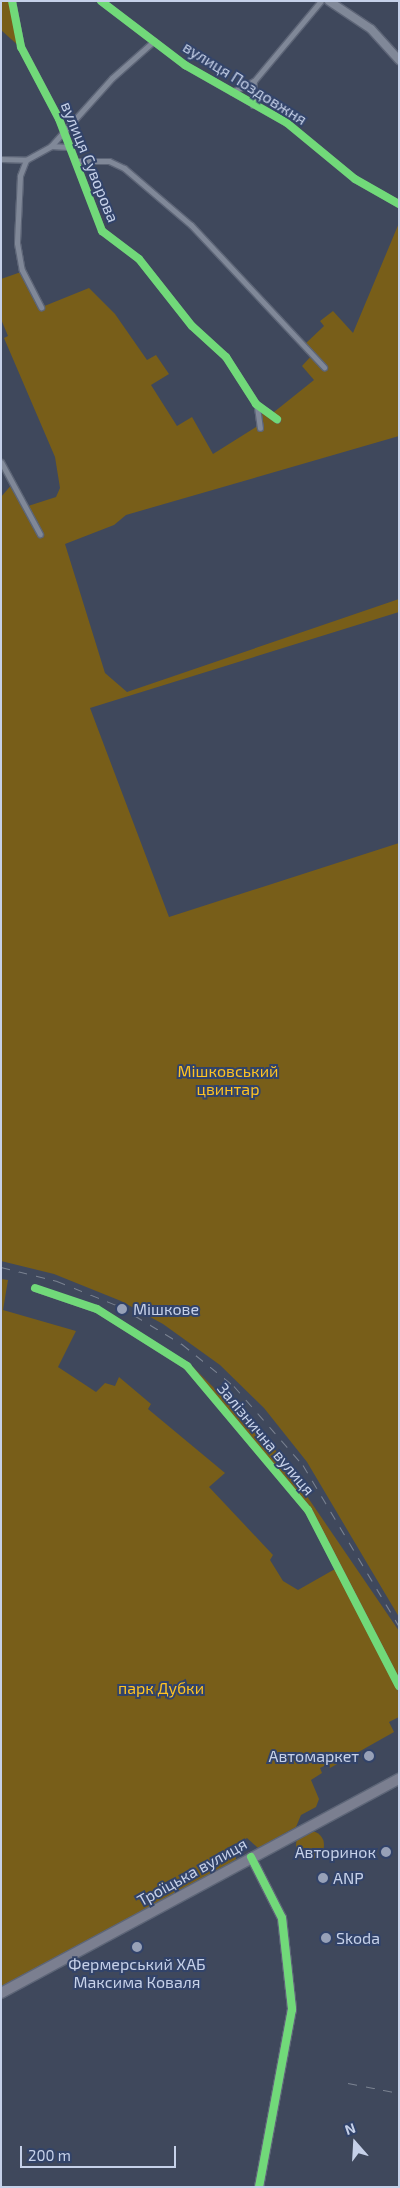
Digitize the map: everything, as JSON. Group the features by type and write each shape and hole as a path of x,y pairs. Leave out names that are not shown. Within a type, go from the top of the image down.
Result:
{"main road":[{"name":"Троїцька вулиця","path":"1,1993 399,1779"}],"street":[{"name":"вулиця Суворова","path":"12,1 22,47 45,88 68,147 77,161 102,231 135,255 192,326 218,347 256,404 277,419"},
{"name":"вулиця Поздовжня","path":"101,1 154,41 253,105 287,123 348,174 399,204"},
{"path":"232,92 254,81 320,1"},
{"path":"329,1 371,29 399,60"},
{"path":"1,160 26,160 50,146 112,78 154,41"},
{"path":"253,105 254,81"},
{"path":"50,146 68,147"},
{"path":"26,160 20,176 17,243 22,270 41,307"},
{"path":"77,161 108,161 124,168 191,225 324,367"},
{"name":"вулиця Суворова","path":"256,404 260,428"},
{"path":"1,462 40,534"},
{"name":"Залізнична вулиця","path":"35,1288 97,1309 158,1345 192,1371 306,1506 399,1686"},
{"path":"251,1857 282,1918 292,2009 259,2187"}],"green space":[{"path":"1,1 11,1 20,47 1,30"},
{"name":"Мішковський цвинтар","path":"399,223 399,436 126,515 114,525 65,544 105,673 127,692 399,599 399,612 90,708 169,917 399,843 399,1617 307,1462 264,1408 220,1365 163,1324 121,1301 54,1274 1,1261 1,497 13,483 25,507 56,497 60,488 55,457 4,338 8,336 1,319 1,279 21,272 42,307 89,288 115,314 147,360 156,355 169,374 151,385 177,426 192,417 213,454 259,425 255,404 269,416 314,380 302,366 313,354 304,345 324,326 320,321 333,311 353,333"},
{"name":"парк Дубки","path":"1,1279 8,1280 3,1310 76,1331 58,1367 96,1392 105,1383 115,1386 119,1377 151,1404 148,1409 225,1473 209,1487 273,1555 270,1560 283,1581 298,1590 335,1569 399,1691 399,1717 389,1722 394,1732 330,1768 328,1764 320,1768 322,1773 311,1780 319,1799 316,1807 301,1815 296,1827 258,1848 247,1838 226,1850 235,1849 236,1860 1,1989"},
{"path":"189,1363 274,1448 399,1631 399,1682 309,1509"},
{"path":"310,1831 320,1835 324,1845 320,1855 310,1859 300,1855 296,1845 300,1835"}],"railway":[{"path":"1,1267 57,1281 119,1306 182,1344 234,1386 303,1465 399,1626"},
{"path":"348,2083 399,2093"}],"cycle path":[{"path":"12,1 21,47 59,119 102,231 139,259 192,326 226,357 256,404 277,419"},
{"path":"101,1 185,65 287,123 355,179 399,204"},
{"path":"35,1288 97,1309 187,1366 308,1510 399,1686"},
{"path":"251,1857 282,1918 292,2009 259,2187"}],"place":[{"name":"Мішкове","path":"122,1309"},
{"name":"Автомаркет","path":"369,1756"},
{"name":"Авторинок","path":"386,1852"},
{"name":"ANP","path":"323,1878"},
{"name":"Skoda","path":"326,1938"},
{"name":"Фермерський ХАБ Максима Коваля","path":"137,1947"}]}
